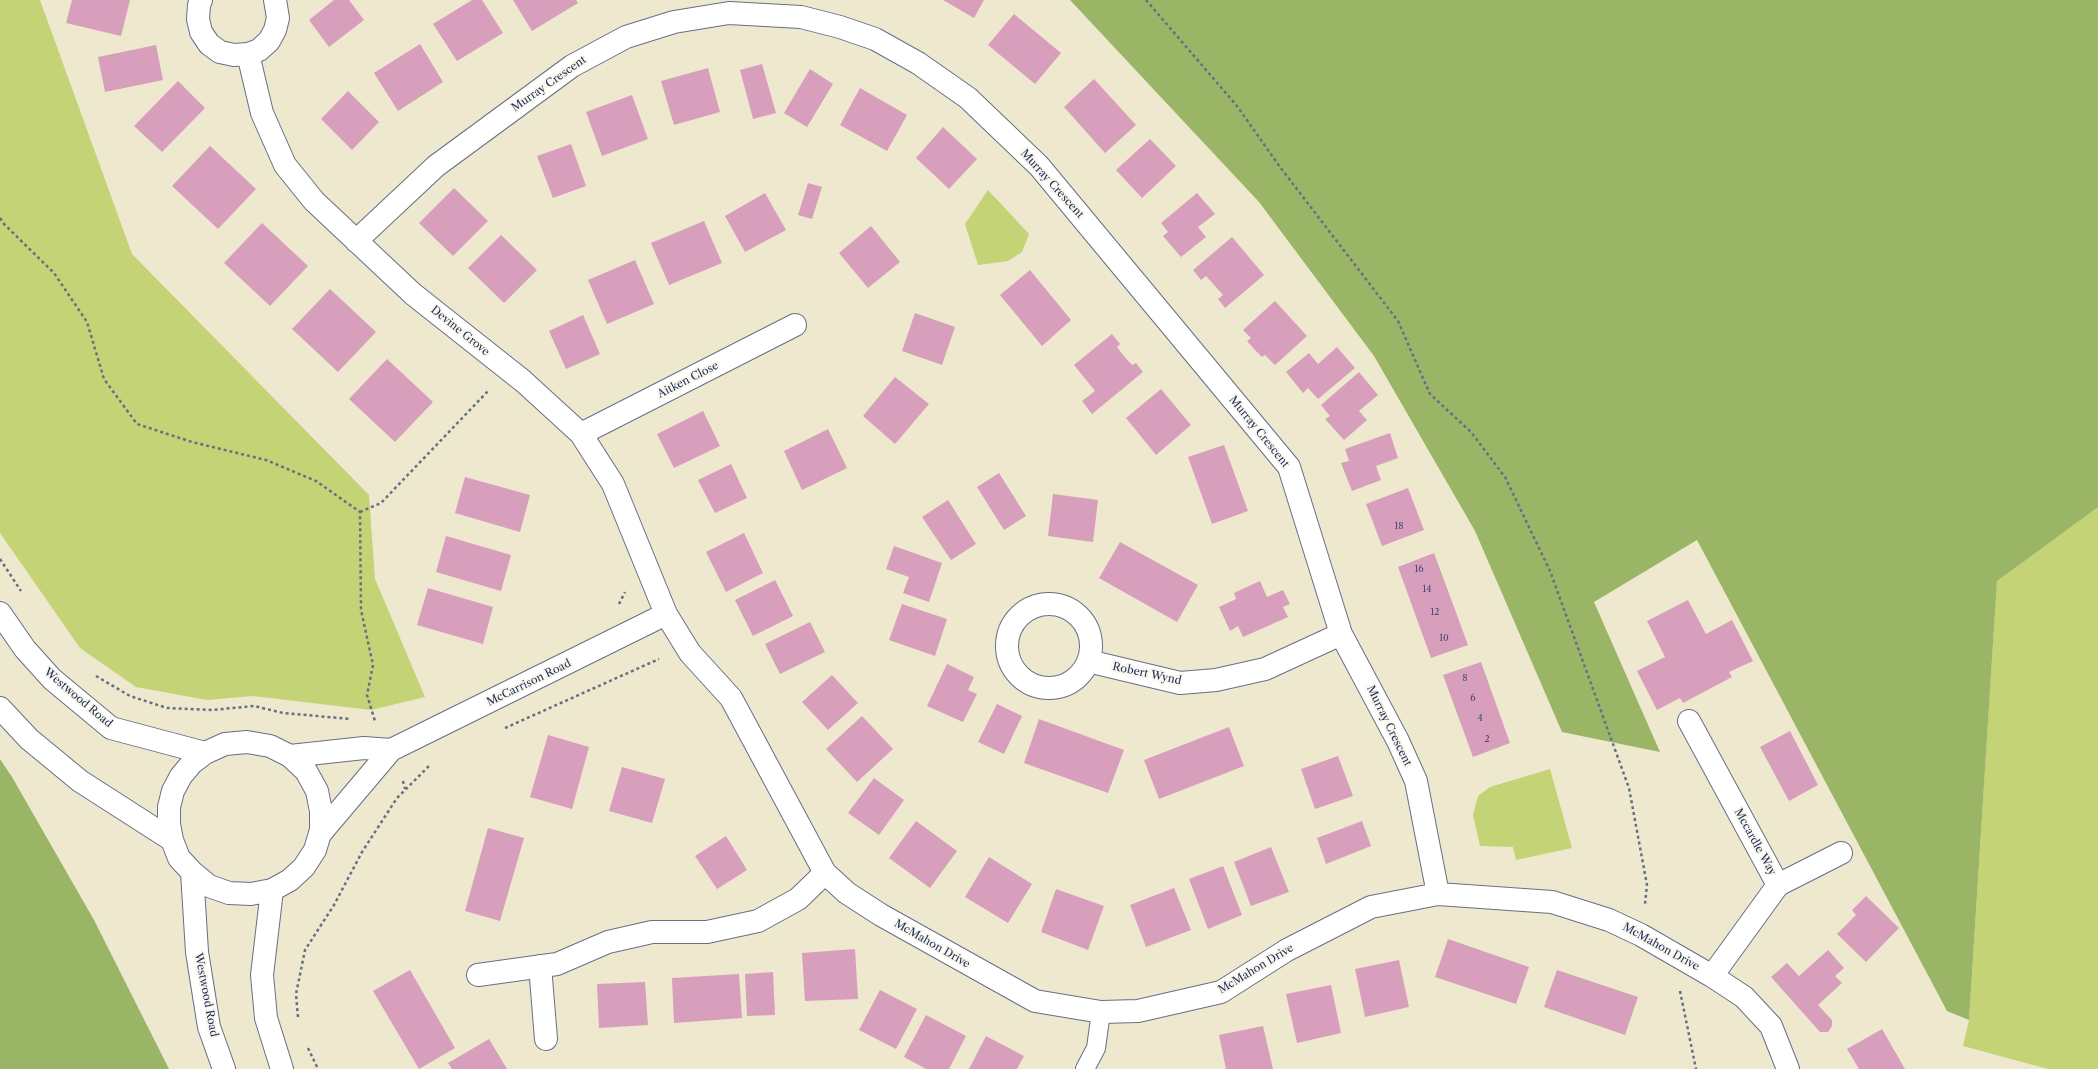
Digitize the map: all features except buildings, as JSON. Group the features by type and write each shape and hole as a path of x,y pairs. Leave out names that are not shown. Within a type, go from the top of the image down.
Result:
{"street":[{"path":"201,0 198,19 201,32 209,44 220,52 234,55 248,54 259,50 269,41 275,30 278,18 274,0"},
{"name":"Murray Crescent","path":"356,241 436,166 572,66 626,37 729,6 801,17 840,27 875,39 918,63 968,98 1039,166 1289,467 1341,634 1398,741 1416,781 1438,894"},
{"name":"Devine Grove","path":"248,54 262,113 285,165 314,201 414,294 508,369 581,434 613,484 666,614"},
{"name":"Aitken Close","path":"581,434 795,325"},
{"name":"Westwood Road","path":"0,613 25,649 52,679 111,728 204,753"},
{"name":"McMahon Drive","path":"666,614 690,654 731,698 825,873 847,893 881,915 1035,1000 1100,1012 1138,1011 1221,992 1286,950 1371,907 1438,894 1552,902 1609,920 1641,934 1672,954 1712,976 1744,997 1771,1026 1788,1069"},
{"name":"McCarrison Road","path":"320,834 391,750 666,614"},
{"name":"Robert Wynd","path":"1088,661 1180,683 1216,680 1265,668 1341,634"},
{"path":"0,708 29,739 80,781 172,840"},
{"name":"Mccardle Way","path":"1689,721 1778,885 1712,976"},
{"path":"247,742 270,746 290,756 306,771 317,791 321,811 320,834 315,850 304,867 290,880 272,890 251,894 229,893 209,886 192,872 180,858 172,840 169,824 173,791 181,776 192,763 204,753 225,744 247,742"},
{"path":"290,756 364,748 391,750"},
{"path":"1778,885 1841,853"},
{"name":"Westwood Road","path":"192,872 197,952 209,1027 224,1069"},
{"path":"478,975 557,964 608,942 652,932 707,932 758,921 798,899 825,873"},
{"path":"272,890 262,975 266,1018 282,1069"},
{"path":"540,966 546,1039"}],"lane":[{"path":"1085,1069 1096,1048 1100,1012"}],"path":[{"path":"1146,0 1237,106 1280,167 1398,321 1430,394 1470,432 1504,476 1550,571 1629,788 1647,885 1641,934"},
{"path":"0,218 4,224 54,273 87,322 104,379 137,424 192,442 266,460 316,481 360,512"},
{"path":"360,512 381,503 508,369"},
{"path":"360,512 361,610 373,665 367,695 375,722"},
{"path":"0,559 23,594"},
{"path":"618,606 631,581 627,570 645,562"},
{"path":"498,731 686,647"},
{"path":"90,672 130,696 167,708 212,710 254,706 283,713 354,719"},
{"path":"368,721 375,722 382,720"},
{"path":"298,1019 296,994 305,950 334,905 362,852 397,798 432,763"},
{"path":"1672,954 1696,1069"},
{"path":"306,1045 318,1069"}],"green space":[{"path":"0,0 40,0 132,254 369,495 375,579 425,697 371,710 253,696 207,700 136,687 80,648 0,533"},
{"path":"1070,0 2098,0 2098,507 1997,581 1969,1020 1947,1011 1697,540 1594,602 1660,752 1562,732 1475,531 1374,356 1259,202"},
{"path":"988,190 1029,234 1022,252 1008,261 978,265 965,224"},
{"path":"2098,507 2098,1069 2048,1069 1963,1046 1969,1020 1997,580"},
{"path":"0,759 12,777 94,920 169,1069 0,1069"},
{"path":"1550,769 1572,848 1516,860 1513,847 1480,846 1473,815 1478,796 1490,787"}]}
